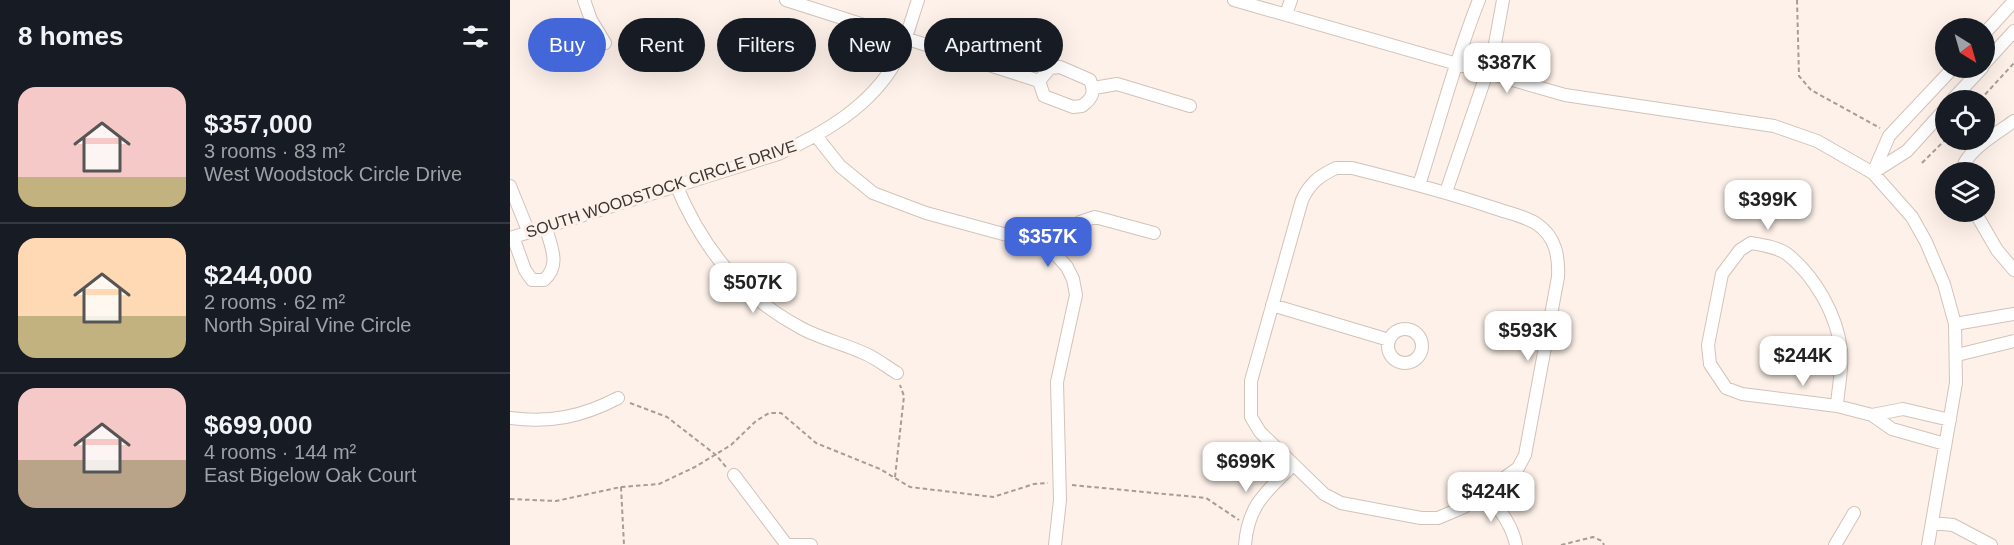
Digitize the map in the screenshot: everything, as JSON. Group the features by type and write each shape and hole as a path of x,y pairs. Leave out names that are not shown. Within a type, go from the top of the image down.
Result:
{"street":[{"path":"584,0 590,18"},
{"path":"786,0 841,18"},
{"name":"SOUTH WOODSTOCK CIRCLE DRIVE","path":"912,18 918,0"},
{"path":"1234,0 1486,73 1593,100 1774,126 1817,141 1873,173 1912,217 1926,242 1944,284 1955,324 1956,383 1930,545"},
{"path":"1286,14 1291,0"},
{"path":"1419,185 1456,64 1479,0"},
{"path":"1446,192 1493,55 1503,0"},
{"path":"1995,22 2014,1"},
{"path":"1995,52 2014,31"},
{"path":"912,41 1039,81"},
{"path":"1060,67 1090,80 1094,88 1089,101 1082,106 1073,107 1044,96 1039,81 1050,68 1060,67"},
{"name":"SOUTH WOODSTOCK CIRCLE DRIVE","path":"512,237 778,154 816,137 856,107 876,88 888,72"},
{"path":"1873,173 1889,136 1944,78"},
{"path":"1961,90 1972,78"},
{"path":"1094,88 1117,84 1190,106"},
{"path":"1873,173 1907,151 1935,120"},
{"path":"1966,162 1977,146 2014,121"},
{"path":"816,137 840,166 873,193 926,213 1034,242 1052,250 1067,267 1073,279 1076,295 1057,382 1060,484 1055,545"},
{"path":"1336,168 1352,168 1446,192 1538,224 1556,247 1559,261 1525,454 1518,468 1486,492 1464,507 1438,518 1391,513 1341,503 1324,494 1293,465 1260,432 1251,417 1251,381 1302,200 1309,186 1322,175 1336,168"},
{"path":"676,185 688,214 709,249 735,280 771,309 802,329 867,354 897,373"},
{"path":"510,186 529,233"},
{"path":"1052,250 1080,222 1095,217 1154,233"},
{"path":"1981,222 1997,250 2014,270"},
{"path":"512,237 525,270 532,280 544,280 553,272 555,263 546,228"},
{"path":"1837,406 1841,352 1836,328 1827,305 1812,281 1786,254 1772,247 1751,243 1740,250 1722,274 1708,345 1710,364 1726,388 1742,394 1837,406 1872,415 1892,429 1945,444"},
{"path":"1272,305 1389,339"},
{"path":"1955,324 2014,314"},
{"path":"1957,355 2014,341"},
{"path":"510,418 538,421 567,418 594,411 618,398"},
{"path":"1872,415 1904,409 1950,420"},
{"path":"1245,545 1247,524 1253,508 1293,465"},
{"path":"734,475 785,544 811,545"},
{"path":"1486,492 1514,533 1516,545"},
{"path":"1835,545 1854,513"},
{"path":"1932,523 1953,525 1991,545"}],"path":[{"path":"1797,0 1799,76 1810,90 1880,128"},
{"path":"1989,90 2014,63"},
{"path":"1922,164 1936,150"},
{"path":"894,478 904,396 897,373"},
{"path":"618,398 667,417 716,455 734,475"},
{"path":"510,499 556,501 621,488 659,484 716,455 769,413 781,413 816,443 880,469 910,487 993,497 1034,484 1060,484 1206,498 1247,524"},
{"path":"621,488 624,545"},
{"path":"1561,545 1593,537 1604,545"}]}
